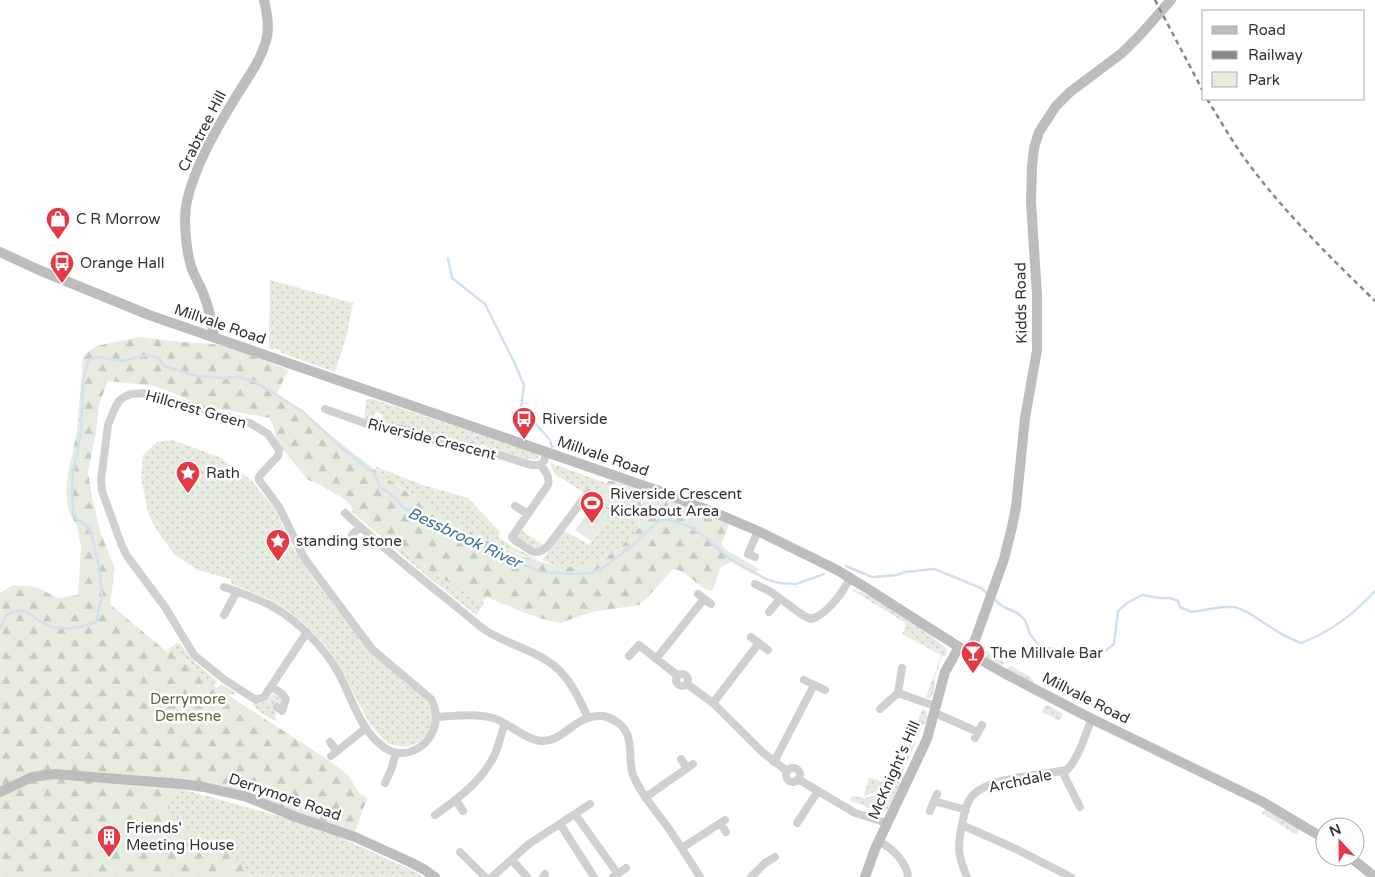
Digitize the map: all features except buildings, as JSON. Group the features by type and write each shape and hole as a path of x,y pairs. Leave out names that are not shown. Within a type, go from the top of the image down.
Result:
{"main road":[{"name":"Crabtree Hill","path":"214,337 204,294 191,268 186,236 187,203 193,180 206,151 257,65 267,40 268,18 264,0"},
{"name":"Kidds Road","path":"970,654 1004,559 1016,507 1025,418 1037,350 1037,295 1031,202 1034,148 1040,132 1056,106 1070,92 1122,53 1170,0"},
{"name":"Millvale Road","path":"0,252 114,301 689,502 758,531 850,578 970,654 1047,696 1092,720 1261,801 1315,833"},
{"name":"McKnight's Hill","path":"865,877 887,823 927,739 945,672 959,647"},
{"name":"Derrymore Road","path":"0,792 32,777 54,774 204,787 247,797 296,817 355,837 410,862 435,877"},
{"path":"1362,867 1375,877"}],"street":[{"name":"Hillcrest Green","path":"307,632 261,699 256,700 252,698 194,656 165,607 127,556 102,491 101,480 108,425 119,401 124,397 131,394 146,393 250,423 268,434 279,450 278,456 259,477 279,508 302,554 372,650 431,699 435,707 436,717"},
{"name":"Riverside Crescent","path":"326,409 367,424 387,429 404,429 448,445 473,451 487,451 531,465 540,465"},
{"path":"546,452 544,461 540,465 544,469 549,481 548,485 512,537 515,541 533,553 540,552 548,546 588,493"},
{"path":"515,506 528,514"},
{"path":"345,513 485,630 543,657 552,664 572,684 588,718"},
{"path":"352,535 360,527"},
{"path":"755,557 748,554 758,531"},
{"path":"755,584 771,592 811,619 816,618 828,609 850,578"},
{"path":"224,586 252,596 276,608 307,632 334,666 366,728 386,749 396,753 413,752 420,747 432,734 436,717 462,715 494,718 534,740 544,741 553,739 581,720 595,716 606,716 622,726 626,732 630,742 634,776 700,877"},
{"path":"224,615 237,591"},
{"path":"656,659 701,596 711,604"},
{"path":"769,612 780,599"},
{"path":"751,637 768,650"},
{"path":"712,703 759,643"},
{"path":"629,656 639,645 678,676 684,674 687,676 687,684 712,703 774,762 787,771 791,768 796,769 799,774 798,779 855,813 887,823"},
{"path":"880,709 898,693 902,668"},
{"path":"804,680 825,690"},
{"path":"774,762 814,685"},
{"path":"271,686 286,699 282,711 276,707"},
{"path":"898,693 929,704 978,732"},
{"name":"Archdale","path":"967,877 959,853 959,839 969,800 974,793 997,782 1067,770 1072,765 1092,720"},
{"path":"435,815 456,800 490,763 496,752 504,724"},
{"path":"331,756 366,728"},
{"path":"330,742 337,751"},
{"path":"385,783 396,753"},
{"path":"646,797 690,766 681,759"},
{"path":"1062,771 1072,801 1080,807"},
{"path":"798,823 818,791"},
{"path":"930,811 936,797 966,810"},
{"path":"456,800 463,811"},
{"path":"492,877 529,844 590,804"},
{"path":"575,814 615,875 626,868"},
{"path":"682,848 723,821 726,832"},
{"path":"560,824 594,877"},
{"path":"962,825 1016,849 1070,877"},
{"path":"879,842 890,847 896,854 908,872 908,877"},
{"path":"460,852 485,877"},
{"path":"470,862 476,855"},
{"path":"751,877 765,863 775,857"},
{"path":"512,860 526,877"}],"green space":[{"path":"270,280 353,303 347,334 335,372 282,353 275,348 272,350 269,348"},
{"name":"Derrymore Demesne","path":"140,337 224,345 289,370 276,394 399,487 428,504 440,515 480,537 522,556 559,567 581,567 618,550 639,528 640,519 619,512 606,503 602,490 608,481 613,481 706,512 725,522 728,525 727,531 721,544 725,549 759,569 752,574 731,562 720,568 712,591 683,572 673,569 639,605 591,612 560,623 520,611 487,597 482,602 429,571 353,509 346,500 308,480 276,441 270,418 198,405 154,386 108,381 99,404 96,432 88,472 101,534 115,568 110,604 167,652 172,650 183,658 215,687 324,757 348,775 359,793 367,798 355,832 279,809 177,786 169,804 173,822 219,845 252,873 254,877 0,877 0,593 13,585 36,587 58,598 78,595 81,548 77,526 68,510 66,489 77,432 83,356 96,346"},
{"path":"366,399 373,399 538,454 539,457 535,460 525,459 483,445 462,445 424,431 398,425 386,426 380,422 382,414 376,412 372,420 364,420"},
{"path":"173,440 219,457 250,479 275,509 293,548 315,581 372,653 425,698 432,712 432,721 429,732 421,741 403,747 389,744 382,738 370,724 344,674 327,647 306,625 289,611 269,599 232,584 230,579 198,570 175,555 155,528 148,512 141,477 143,455 157,442"},
{"path":"550,463 606,483 603,490 626,515 640,519 638,529 631,538 614,552 581,567 560,568 542,560 564,530 589,545 608,517 593,506 594,504 589,500 593,493 587,489 583,492 554,474"},
{"path":"374,466 423,485 468,498 500,532 498,537 539,560 496,544 449,520 388,479"},
{"name":"Riverside Crescent Kickabout Area","path":"593,506 608,517 591,541 575,530"},
{"path":"353,509 429,571 484,603 476,615 351,511"},
{"path":"520,529 543,545 536,548 526,544 517,536"},
{"path":"855,589 869,596 871,595 932,635 946,648 946,656 942,656 902,634 906,626 904,622 852,590"},
{"path":"179,642 196,663 217,681 214,687 184,658 171,650 166,650"},
{"path":"982,648 1004,662 1002,666 986,657 981,650"},
{"path":"941,657 934,679 933,695 929,698 926,697"},
{"path":"1010,665 1034,680 1032,684 1008,669"},
{"path":"221,684 237,694 228,695 217,689"},
{"path":"273,694 282,698 280,705 277,704 274,710 277,712 275,717 277,719 275,721 252,704 262,703"},
{"path":"1048,705 1063,714 1060,721 1042,712 1044,707"},
{"path":"923,708 928,715 926,723 922,726 918,737 911,736"},
{"path":"910,739 916,742 906,764 902,762"},
{"path":"901,765 905,767 899,778 901,783 886,812 883,813"},
{"path":"869,777 892,785 864,796"},
{"path":"163,784 282,817 333,834 423,877 149,877"},
{"path":"889,790 880,815 873,814 872,809 849,800 852,796 866,798"},
{"path":"1267,808 1299,828 1297,835 1261,813"}],"waterway":[{"path":"448,258 452,278 485,304 514,362 524,385 521,407"},
{"name":"Bessbrook River","path":"0,629 6,615 20,611 27,612 39,621 57,628 84,626 96,622 102,595 99,567 92,535 85,524 75,518 73,514 72,478 81,433 83,383 87,364 90,359 99,357 121,361 148,355 158,358 164,366 197,376 238,377 254,381 302,411 343,449 374,472 380,487 393,496 405,509 418,511 467,539 541,572 591,573 603,568 633,545 659,520 671,520 690,527 730,559 766,579 779,583 796,584 824,574"},
{"path":"527,414 550,440 552,447"},
{"name":"Bessbrook River","path":"846,566 872,577 934,569 981,588 988,594"},
{"name":"Bessbrook River","path":"1096,654 1105,651 1114,644 1118,611 1127,603 1142,595 1170,598 1178,601 1180,607 1192,612 1222,607 1235,607 1247,612 1283,635 1301,643 1312,639 1341,622 1375,591"},
{"name":"Bessbrook River","path":"992,597 1002,606 1017,613 1025,620 1030,634 1040,647 1074,652"}],"railway":[{"path":"1155,0 1202,89"},
{"path":"1208,100 1242,155 1262,181 1325,251 1375,301"}],"place":[{"name":"C R Morrow","path":"58,240"},
{"name":"Orange Hall","path":"62,284"},
{"name":"Riverside","path":"524,440"},
{"name":"Rath","path":"188,494"},
{"name":"Riverside Crescent Kickabout Area","path":"592,524"},
{"name":"standing stone","path":"278,562"},
{"name":"The Millvale Bar","path":"973,674"},
{"name":"Friends' Meeting House","path":"109,858"}]}
